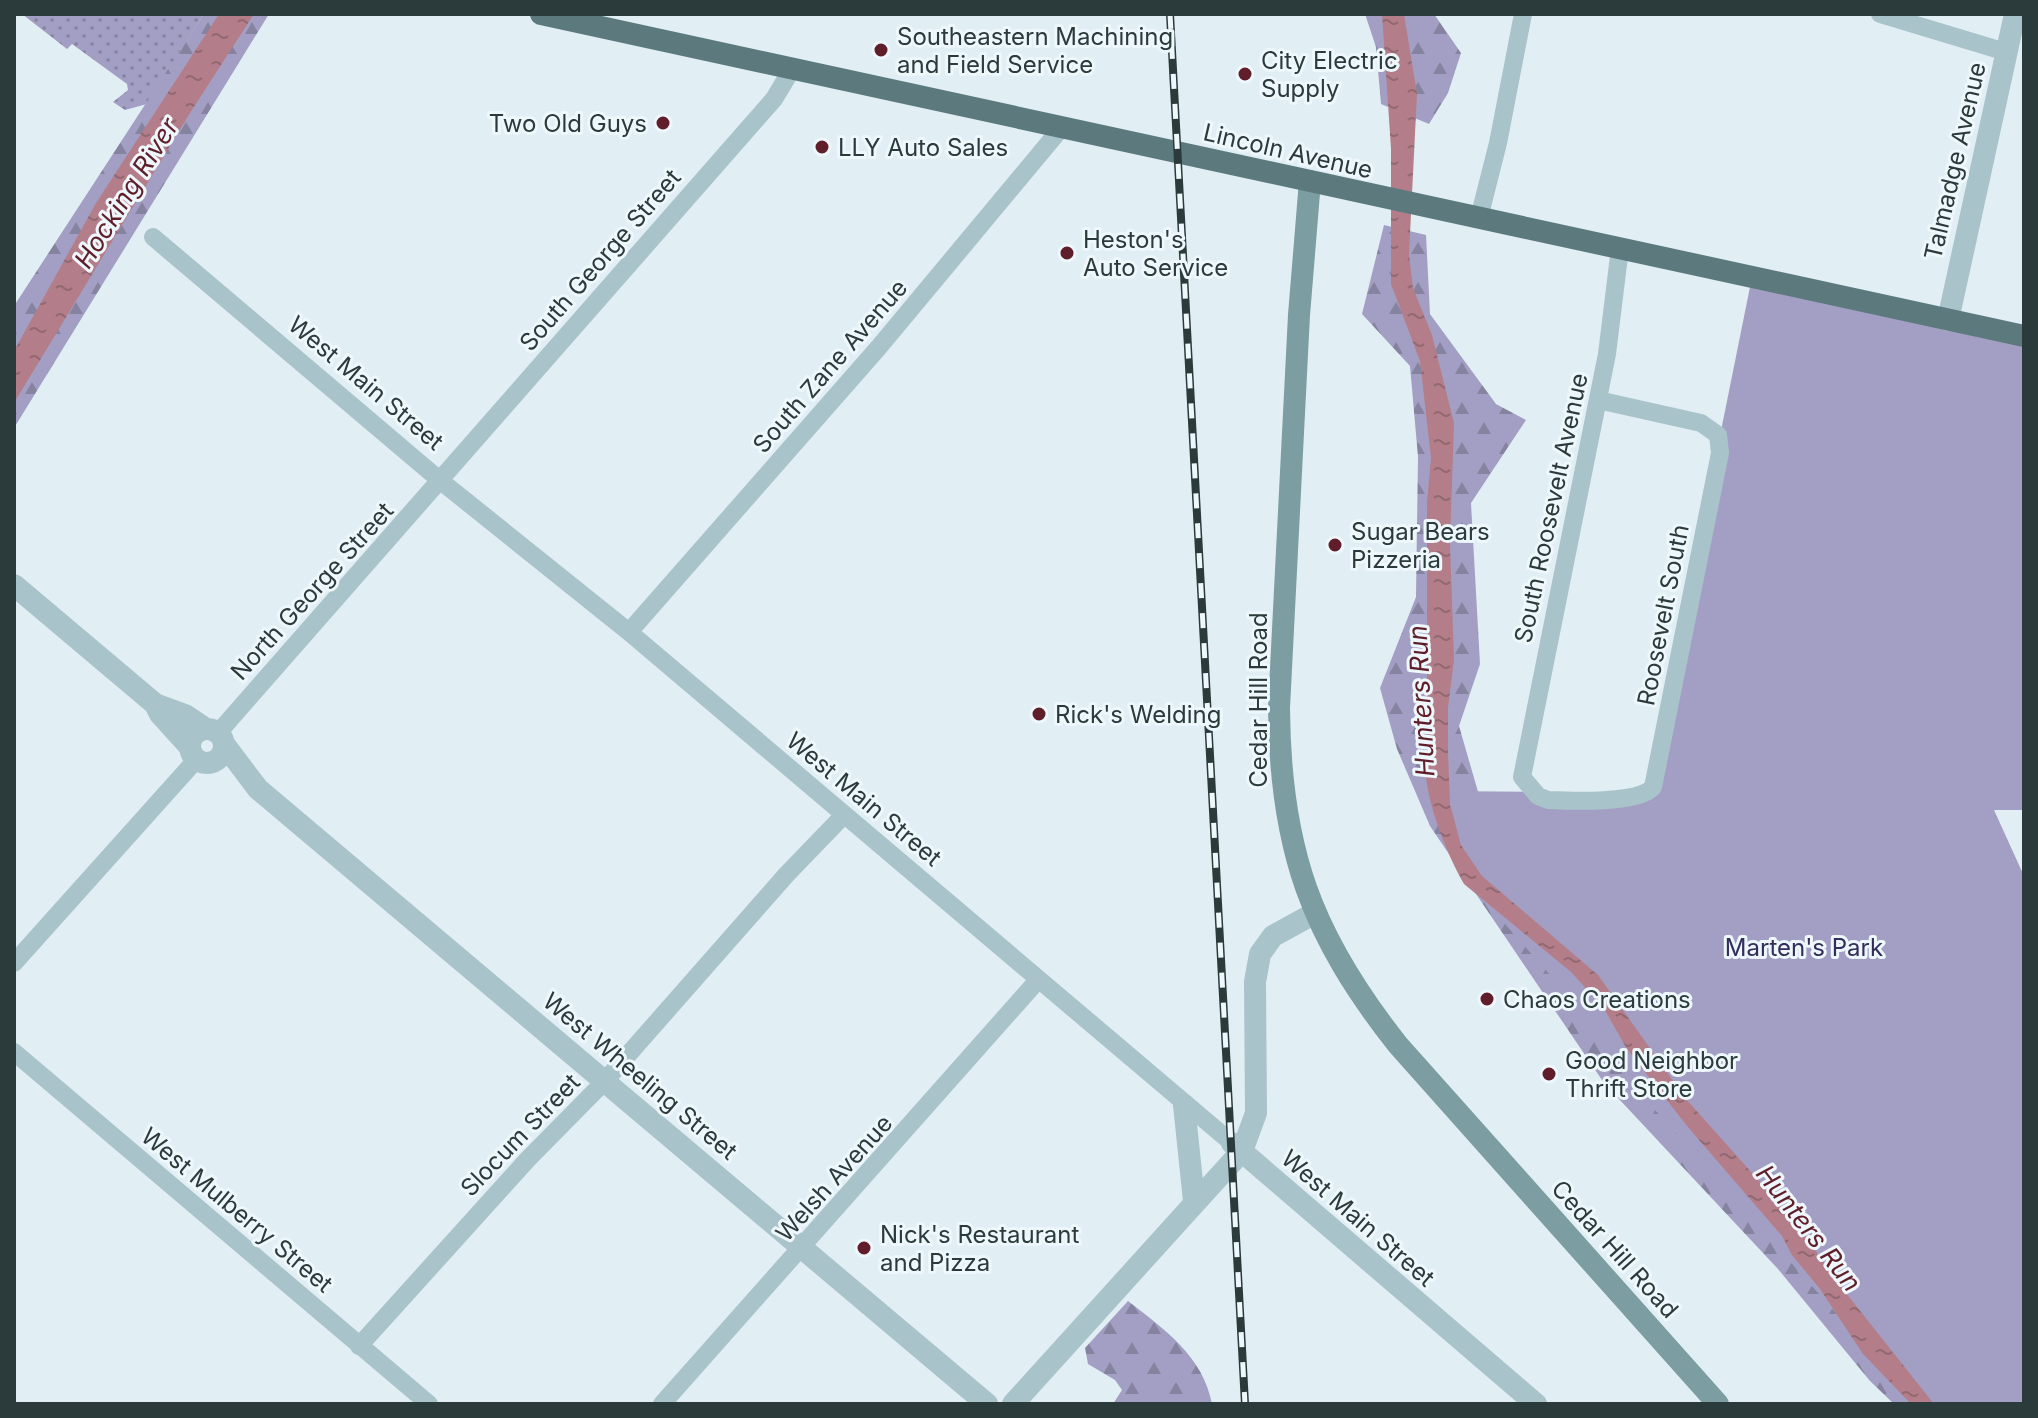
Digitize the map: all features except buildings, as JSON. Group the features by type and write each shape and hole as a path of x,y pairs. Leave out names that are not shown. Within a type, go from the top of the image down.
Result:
{"main road":[{"name":"Lincoln Avenue","path":"541,14 1063,126 1380,199 2024,336"},
{"name":"Cedar Hill Road","path":"1310,181 1298,330 1279,761 1290,838 1315,913 1351,983 1398,1045 1718,1404"}],"street":[{"path":"1479,218 1498,143 1523,14"},
{"path":"1880,14 2006,52"},
{"name":"Talmadge Avenue","path":"1948,320 2015,14"},
{"name":"South George Street","path":"442,482 774,99 792,69"},
{"name":"South Zane Avenue","path":"629,632 898,324 1063,126"},
{"name":"West Main Street","path":"153,237 442,482 629,632 1536,1404"},
{"name":"South Roosevelt Avenue","path":"1522,777 1598,400 1616,299 1620,248"},
{"name":"Roosevelt South","path":"1522,777 1538,796 1573,801 1645,795 1656,777 1721,445 1718,435 1701,423 1598,400"},
{"name":"North George Street","path":"216,735 442,482"},
{"name":"West Wheeling Street","path":"14,585 155,704 185,715 216,735 258,789 987,1404"},
{"name":"West Wheeling Street","path":"155,704 160,714 198,757 258,789"},
{"path":"14,963 198,757 196,733 216,735 218,759 198,757"},
{"name":"Slocum Street","path":"359,1346 528,1159 604,1082 787,874 844,815"},
{"path":"1013,1404 1194,1201 1237,1147 1256,1113 1255,982 1260,954 1273,936 1315,913"},
{"name":"Welsh Avenue","path":"662,1404 803,1249 1038,980"},
{"name":"West Mulberry Street","path":"14,1052 429,1404"},
{"path":"1184,1105 1194,1201"}],"green space":[{"path":"22,14 204,14 147,104 125,110 113,102 128,90 127,84 72,44 67,49"},
{"path":"204,14 269,14 14,428 14,306"},
{"path":"1365,14 1434,14 1461,53 1448,93 1429,124 1381,104 1376,47"},
{"path":"1384,225 1426,235 1430,314 1496,404 1526,420 1471,503 1480,664 1459,726 1483,809 1988,1404 1894,1404 1870,1381 1778,1269 1604,1083 1430,826 1397,749 1380,688 1416,597 1418,457 1410,366 1362,314"},
{"name":"Marten's Park","path":"1752,277 2024,336 2024,810 1994,810 2024,876 2024,1404 1917,1404 1557,1000 1565,992 1506,925 1448,838 1436,791 1648,793"},
{"path":"1128,1301 1168,1333 1191,1358 1207,1387 1212,1404 1113,1404 1122,1390 1115,1380 1088,1364 1085,1348"}],"water":[{"name":"Hocking River","path":"219,14 254,14 190,113 14,403 14,351 96,203"},
{"path":"1382,14 1404,14 1417,94 1409,254 1413,288 1432,335 1454,423 1450,542 1454,660 1448,708 1448,752 1450,804 1461,845 1482,876 1598,975 1686,1099 1795,1221 1838,1283 1934,1404 1911,1404 1863,1354 1820,1289 1792,1255 1782,1236 1687,1126 1627,1049 1603,1007 1571,972 1464,884 1449,854 1426,780 1427,503 1431,458 1420,361 1391,284 1391,149"}],"railway":[{"path":"1170,14 1245,1404"}],"place":[{"name":"Southeastern Machining and Field Service","path":"881,50"},
{"name":"City Electric Supply","path":"1245,74"},
{"name":"Two Old Guys","path":"663,123"},
{"name":"LLY Auto Sales","path":"822,147"},
{"name":"Heston's Auto Service","path":"1067,253"},
{"name":"Sugar Bears Pizzeria","path":"1335,545"},
{"name":"Rick's Welding","path":"1039,714"},
{"name":"Chaos Creations","path":"1487,999"},
{"name":"Good Neighbor Thrift Store","path":"1549,1074"},
{"name":"Nick's Restaurant and Pizza","path":"864,1248"}],"water label":[{"name":"Hunters Run","path":"1421,701"},
{"name":"Hunters Run","path":"1809,1228"}]}
